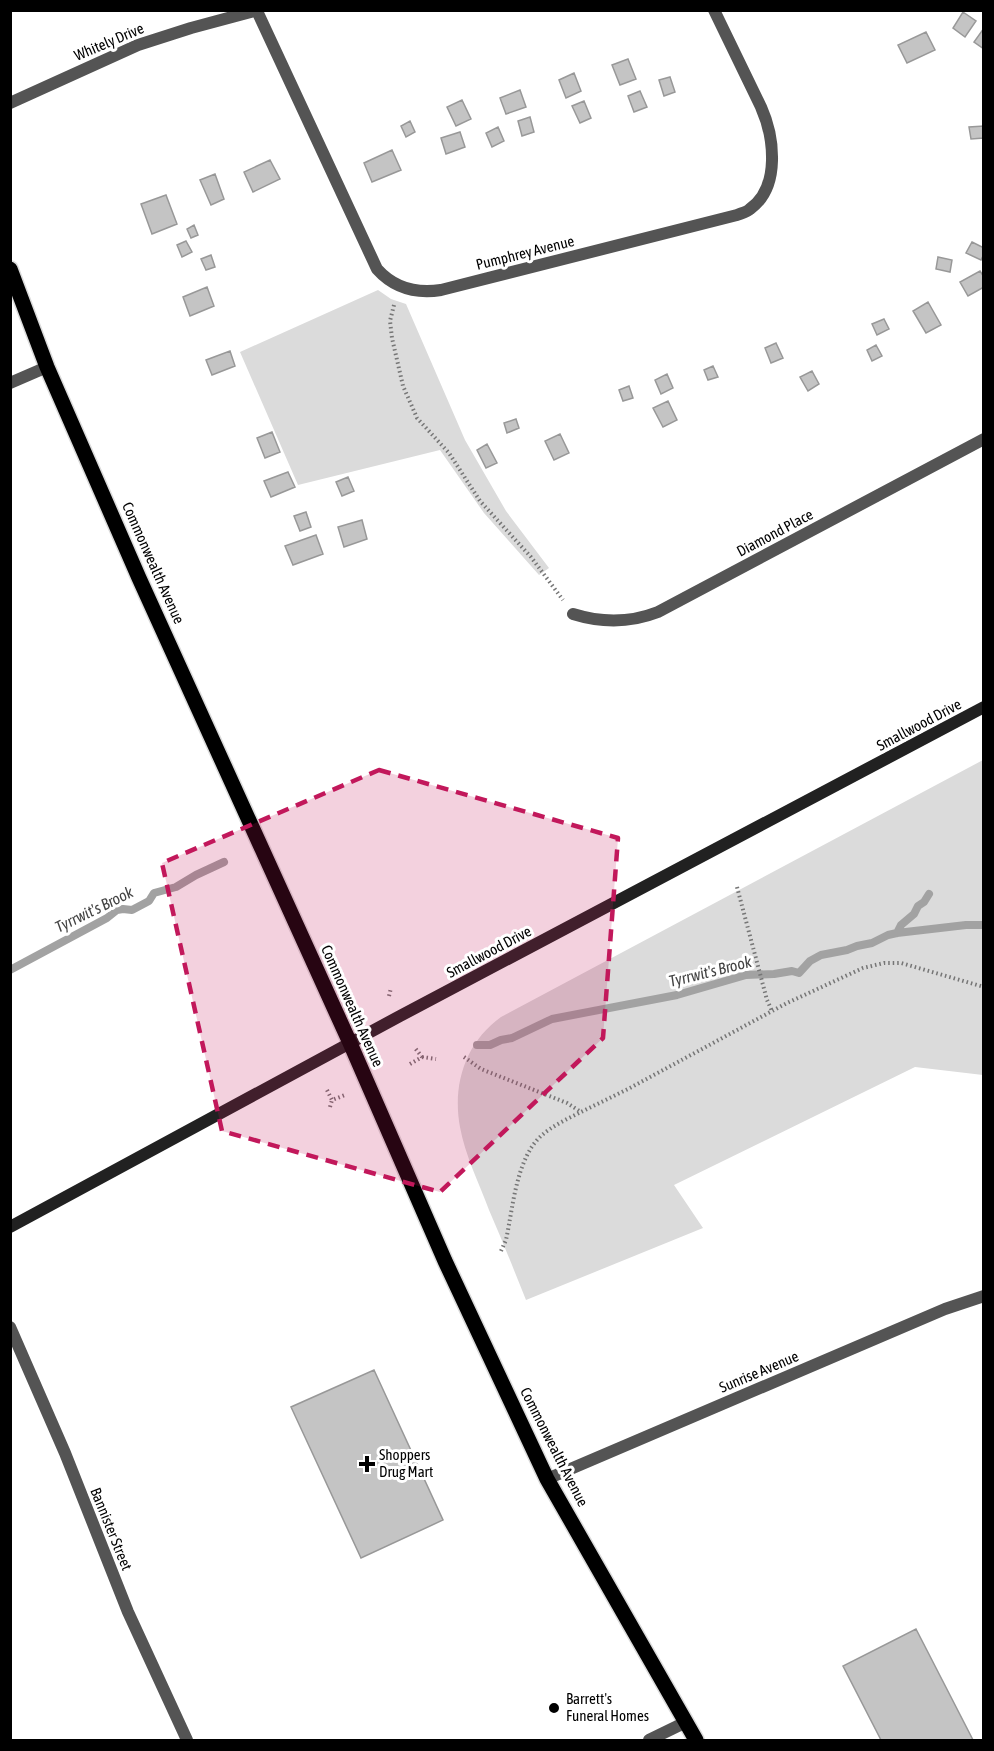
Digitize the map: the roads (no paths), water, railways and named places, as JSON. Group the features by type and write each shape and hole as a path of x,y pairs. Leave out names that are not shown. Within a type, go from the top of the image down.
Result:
{"main road":[{"name":"Commonwealth Avenue","path":"10,269 47,367 139,578 350,1043 445,1261 547,1479 696,1740"}],"street":[{"name":"Pumphrey Avenue","path":"258,11 372,260 384,277 403,288 428,292 737,215 750,209 760,200 767,186 772,152 771,136 764,114 714,10"},
{"name":"Whitely Drive","path":"10,103 138,45 191,28 258,11"},
{"path":"10,383 47,367"},
{"name":"Diamond Place","path":"573,614 586,618 616,621 658,612 984,439"},
{"name":"Smallwood Drive","path":"10,1227 350,1043 984,707"},
{"name":"Sunrise Avenue","path":"547,1479 945,1309 984,1296"},
{"name":"Bannister Street","path":"10,1327 65,1453 128,1612 187,1740"},
{"path":"649,1740 686,1722"}],"waterway":[{"name":"Tyrrwit's Brook","path":"10,970 107,918 117,910 132,910 149,901 154,893 176,887 224,862"},
{"path":"897,933 901,925 914,914 929,894"},
{"name":"Tyrrwit's Brook","path":"477,1045 490,1045 512,1038 552,1019 677,995 746,975 792,971 799,973 810,961 821,955 872,943 888,935 966,925 984,925"}],"place":[{"name":"Shoppers Drug Mart","path":"367,1464"},
{"name":"Barrett's Funeral Homes","path":"554,1708"}]}
